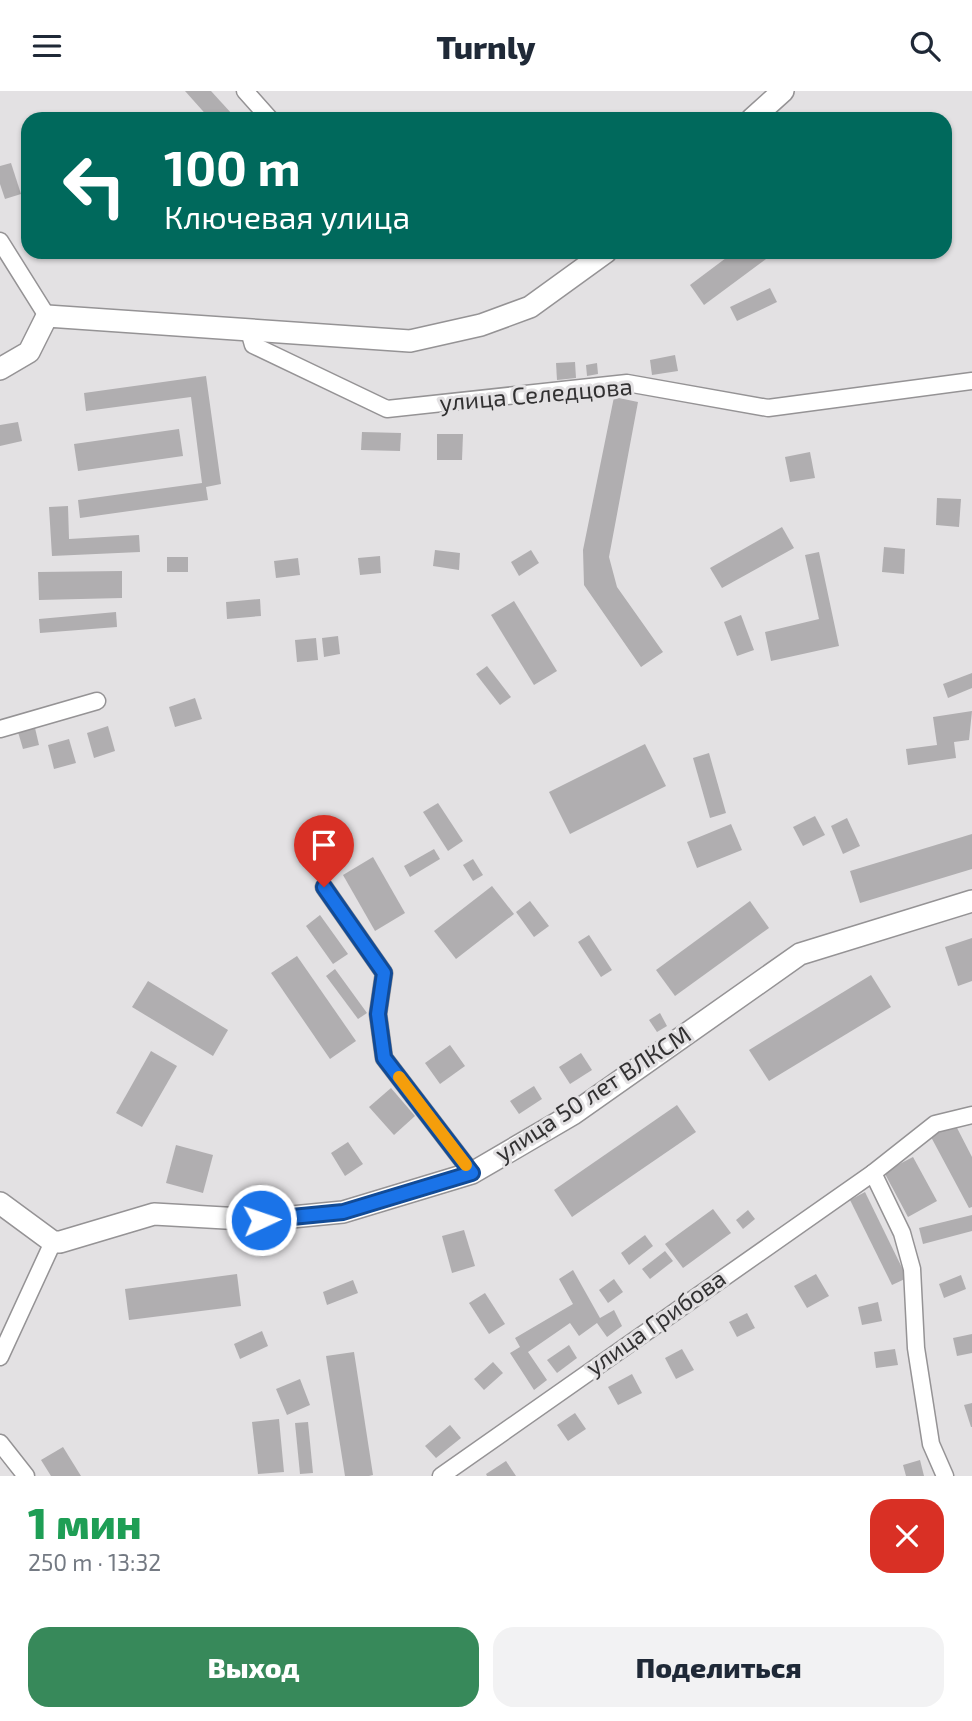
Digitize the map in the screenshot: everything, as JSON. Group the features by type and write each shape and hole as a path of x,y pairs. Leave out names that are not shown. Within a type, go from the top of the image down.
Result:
{"street":[{"path":"245,91 264,112"},
{"path":"760,112 783,91"},
{"path":"0,241 47,316"},
{"path":"47,316 397,340 422,338 481,325 530,307 596,259"},
{"path":"0,369 29,352 47,316"},
{"name":"улица Селедцова","path":"249,331 253,345 387,409 627,383 768,408 972,381"},
{"path":"0,729 97,701"},
{"path":"324,887 384,973 378,1014 384,1058 472,1173"},
{"name":"улица 50 лет ВЛКСМ","path":"53,1242 154,1214 261,1220 343,1212 472,1173 573,1114 800,954 972,901"},
{"name":"улица Грибова","path":"441,1476 873,1173 935,1124 972,1115"},
{"path":"873,1173 902,1233 912,1269 916,1348 931,1444 945,1476"},
{"path":"0,1203 53,1242 0,1357"},
{"path":"0,1443 26,1476"}],"building":[{"path":"185,91 211,91 230,112 204,112"},
{"path":"11,163 21,194 5,199 0,184 0,166"},
{"path":"725,259 766,259 704,305 690,285"},
{"path":"770,288 777,302 737,321 730,307"},
{"path":"675,355 678,371 652,375 650,360"},
{"path":"575,362 576,378 557,380 556,363"},
{"path":"597,363 598,374 587,376 586,365"},
{"path":"206,376 221,484 206,487 208,500 80,518 78,500 202,483 191,397 86,411 84,393"},
{"path":"614,397 638,402 609,557 617,587 663,652 641,667 584,585 583,550"},
{"path":"18,422 22,441 0,446 0,425"},
{"path":"179,429 183,456 78,471 74,444"},
{"path":"362,432 401,433 400,451 361,450"},
{"path":"437,434 463,434 462,460 437,460"},
{"path":"810,452 815,478 790,482 785,457"},
{"path":"937,498 961,499 959,527 936,525"},
{"path":"68,506 69,539 139,535 140,552 52,556 49,507"},
{"path":"782,527 794,548 722,588 710,568"},
{"path":"884,547 905,549 904,574 882,572"},
{"path":"435,550 460,553 459,570 433,566"},
{"path":"531,550 539,563 519,576 511,562"},
{"path":"819,552 839,646 771,661 765,632 819,619 805,555"},
{"path":"380,556 381,573 360,575 358,558"},
{"path":"167,557 188,557 188,572 167,572"},
{"path":"298,558 300,575 276,578 274,561"},
{"path":"122,571 122,598 39,600 38,572"},
{"path":"260,599 261,616 227,619 226,602"},
{"path":"514,601 557,671 534,685 491,615"},
{"path":"116,612 117,627 40,633 39,619"},
{"path":"741,615 754,650 737,656 724,622"},
{"path":"338,636 340,654 324,657 322,638"},
{"path":"316,638 318,660 297,662 295,640"},
{"path":"487,666 511,697 500,705 476,674"},
{"path":"972,673 972,688 948,698 943,684"},
{"path":"195,698 202,719 175,727 169,707"},
{"path":"972,711 969,740 954,742 956,758 908,765 906,749 937,745 933,717"},
{"path":"108,726 115,751 94,758 87,733"},
{"path":"35,728 39,745 23,749 18,732"},
{"path":"69,739 76,763 54,769 48,745"},
{"path":"645,744 666,786 570,834 549,792"},
{"path":"709,753 726,813 710,818 693,758"},
{"path":"438,803 463,841 448,851 423,812"},
{"path":"815,816 825,835 803,846 793,827"},
{"path":"847,818 860,846 843,854 831,826"},
{"path":"731,824 742,850 697,868 687,842"},
{"path":"972,834 972,869 860,903 850,871"},
{"path":"434,849 440,859 410,877 404,866"},
{"path":"373,857 405,913 375,931 343,875"},
{"path":"473,859 483,875 473,881 463,865"},
{"path":"492,886 514,914 456,959 434,931"},
{"path":"530,901 549,926 534,937 516,912"},
{"path":"750,901 769,928 675,996 656,970"},
{"path":"320,915 348,954 333,964 306,926"},
{"path":"589,935 612,970 601,977 578,942"},
{"path":"972,938 972,981 958,986 945,947"},
{"path":"297,956 356,1041 330,1059 271,973"},
{"path":"335,969 367,1013 358,1019 326,976"},
{"path":"871,975 891,1007 769,1081 749,1050"},
{"path":"148,981 228,1030 213,1056 132,1007"},
{"path":"660,1013 667,1026 657,1032 649,1020"},
{"path":"450,1045 465,1066 440,1084 425,1063"},
{"path":"151,1051 177,1066 142,1127 116,1113"},
{"path":"581,1053 592,1070 570,1084 559,1067"},
{"path":"534,1086 542,1099 519,1114 510,1101"},
{"path":"391,1088 415,1116 394,1135 369,1107"},
{"path":"677,1105 696,1132 572,1217 554,1190"},
{"path":"955,1124 972,1157 972,1207 969,1208 931,1137"},
{"path":"348,1142 363,1164 345,1176 331,1153"},
{"path":"176,1145 213,1155 203,1193 166,1183"},
{"path":"913,1157 937,1201 908,1217 884,1172"},
{"path":"865,1192 907,1278 892,1285 850,1200"},
{"path":"713,1209 731,1233 683,1268 665,1244"},
{"path":"748,1210 755,1219 743,1229 736,1220"},
{"path":"972,1215 972,1231 923,1244 919,1228"},
{"path":"464,1230 475,1266 452,1273 442,1236"},
{"path":"645,1235 653,1246 629,1265 621,1253"},
{"path":"665,1251 673,1261 650,1279 642,1269"},
{"path":"573,1270 600,1318 614,1310 622,1326 607,1337 597,1323 579,1336 570,1323 528,1352 547,1380 534,1390 510,1353 520,1347 515,1338 573,1304 559,1279"},
{"path":"237,1274 241,1306 129,1320 125,1289"},
{"path":"816,1274 829,1296 807,1308 794,1286"},
{"path":"961,1275 966,1289 944,1298 939,1284"},
{"path":"614,1279 623,1292 608,1303 599,1290"},
{"path":"353,1280 358,1293 327,1305 323,1292"},
{"path":"485,1293 505,1324 489,1334 469,1303"},
{"path":"878,1302 882,1321 862,1325 858,1307"},
{"path":"747,1313 755,1328 737,1337 729,1322"},
{"path":"262,1331 268,1346 240,1359 234,1344"},
{"path":"972,1334 972,1353 957,1356 953,1338"},
{"path":"569,1345 577,1358 557,1373 547,1360"},
{"path":"682,1349 694,1370 676,1379 665,1358"},
{"path":"895,1349 898,1365 876,1368 874,1352"},
{"path":"354,1352 373,1475 369,1476 345,1476 326,1356"},
{"path":"493,1362 503,1373 484,1390 474,1379"},
{"path":"632,1374 642,1393 618,1405 608,1387"},
{"path":"300,1379 310,1405 287,1415 276,1389"},
{"path":"972,1403 972,1427 971,1427 964,1405"},
{"path":"575,1413 586,1429 568,1441 557,1425"},
{"path":"279,1419 284,1472 258,1474 252,1422"},
{"path":"308,1422 313,1473 300,1474 295,1423"},
{"path":"450,1425 461,1438 436,1458 425,1446"},
{"path":"63,1447 81,1476 51,1476 41,1460"},
{"path":"920,1460 924,1476 906,1476 903,1465"},
{"path":"506,1461 516,1476 487,1476 486,1474"}],"slow traffic":[{"path":"399,1077 466,1165"}],"route":[{"path":"261,1220 343,1212 472,1173 384,1058 378,1014 384,973 324,887"}]}
